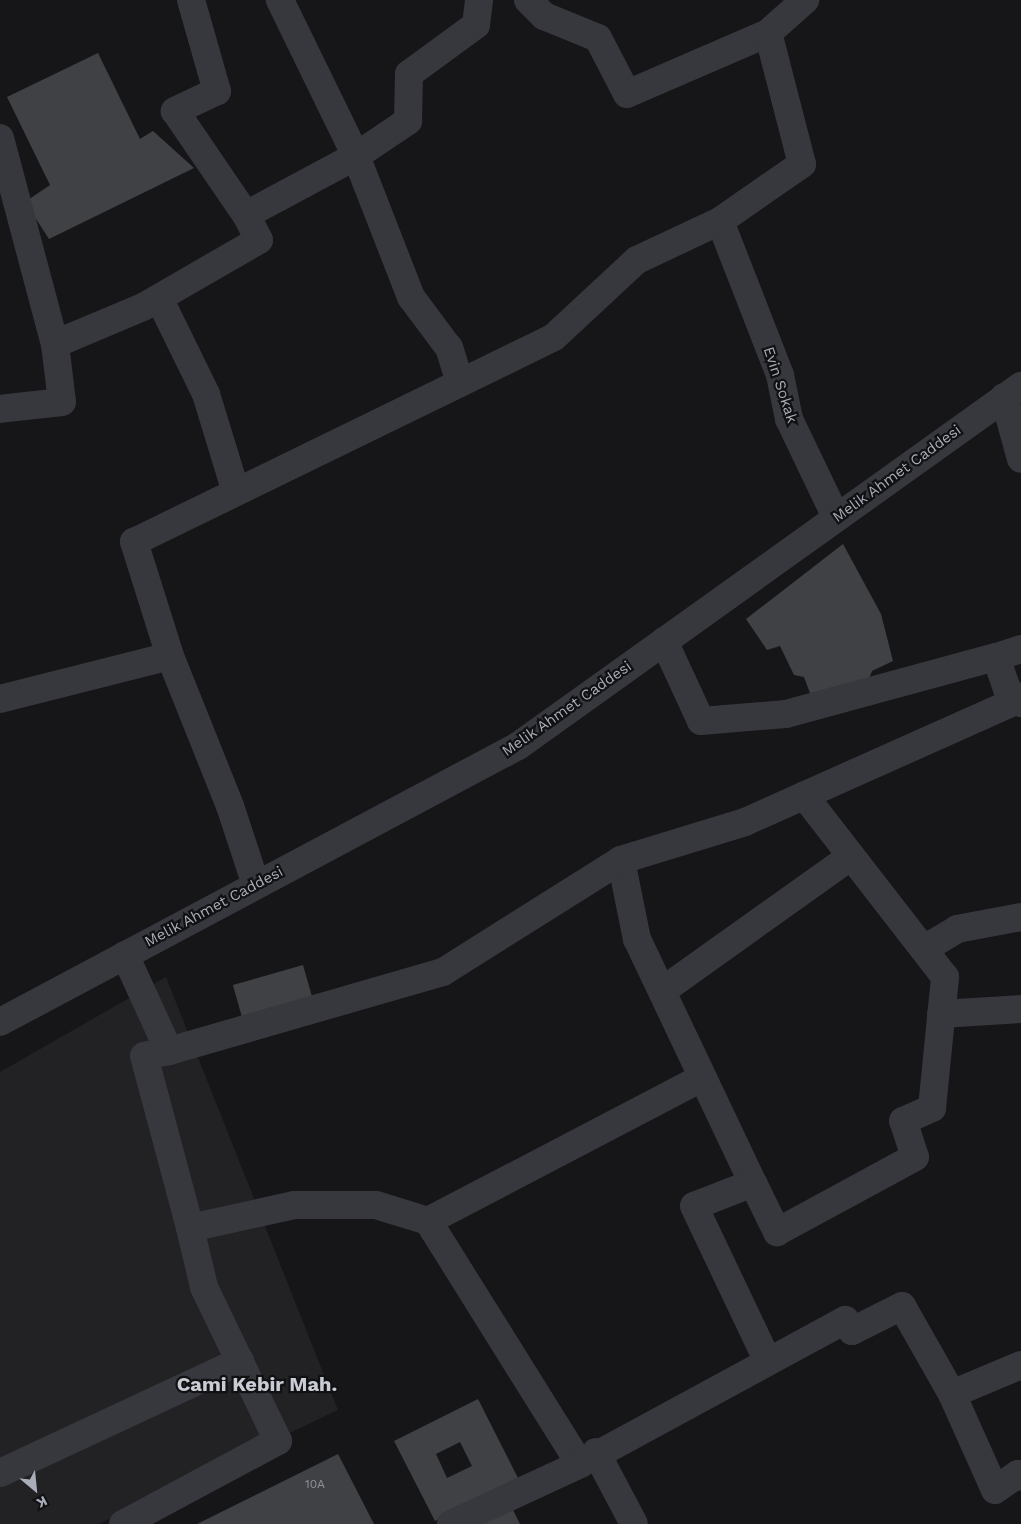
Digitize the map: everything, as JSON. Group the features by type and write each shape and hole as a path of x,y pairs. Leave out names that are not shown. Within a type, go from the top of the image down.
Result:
{"street":[{"path":"55,344 158,298 259,240 246,215 175,111 216,91 191,0"},
{"path":"280,0 356,156 412,297 450,348 460,383"},
{"path":"246,215 356,156 408,121 409,74 476,25 479,0"},
{"path":"528,0 544,16 598,38 627,94 768,33 806,0"},
{"path":"256,885 230,806 170,656 134,542 554,337 637,260 720,221 802,164 768,33"},
{"path":"0,138 9,206 55,344 62,402 0,409"},
{"name":"Evin Sokak","path":"720,221 780,375 789,419 836,517"},
{"path":"158,298 206,394 236,492"},
{"path":"1013,391 1021,459"},
{"name":"Melik Ahmet Caddesi","path":"0,1022 518,746 1013,391"},
{"path":"664,641 701,721 786,714 996,657 1021,648"},
{"path":"0,699 170,656"},
{"path":"123,1524 278,1441 204,1287 144,1056 169,1051 442,972 621,860 745,822 1019,701 1007,689 996,657"},
{"path":"621,860 637,939 777,1232 915,1157 903,1121 932,1108 945,976 804,795"},
{"path":"662,991 851,856"},
{"path":"924,950 957,929 1021,917"},
{"path":"125,954 169,1051"},
{"path":"941,1014 1021,1009"},
{"path":"428,1221 702,1077"},
{"path":"753,1183 694,1206 767,1360"},
{"path":"190,1228 295,1205 376,1205 428,1221 634,1524"},
{"path":"452,1524 588,1458 767,1360 845,1320 852,1331 902,1306 952,1394 994,1490 1018,1474 1021,1477"},
{"path":"0,1473 240,1361"},
{"path":"952,1394 1021,1365"}],"shaded area":[{"path":"166,977 338,1410 99,1524 0,1524 0,1072"}],"building":[{"path":"98,53 140,139 153,131 194,168 49,239 25,202 50,185 7,97"},
{"path":"843,544 881,614 893,661 872,671 868,682 811,696 804,677 794,675 780,646 767,650 746,619"},
{"path":"303,965 313,1001 243,1021 233,985"},
{"path":"478,1399 518,1478 435,1521 394,1441","holes":["460,1442 472,1466 447,1478 436,1454"]},
{"path":"338,1454 374,1524 197,1524"},
{"path":"511,1506 520,1524 475,1524"}],"district":[{"name":"Cami Kebir Mah.","path":"257,1384"}]}
